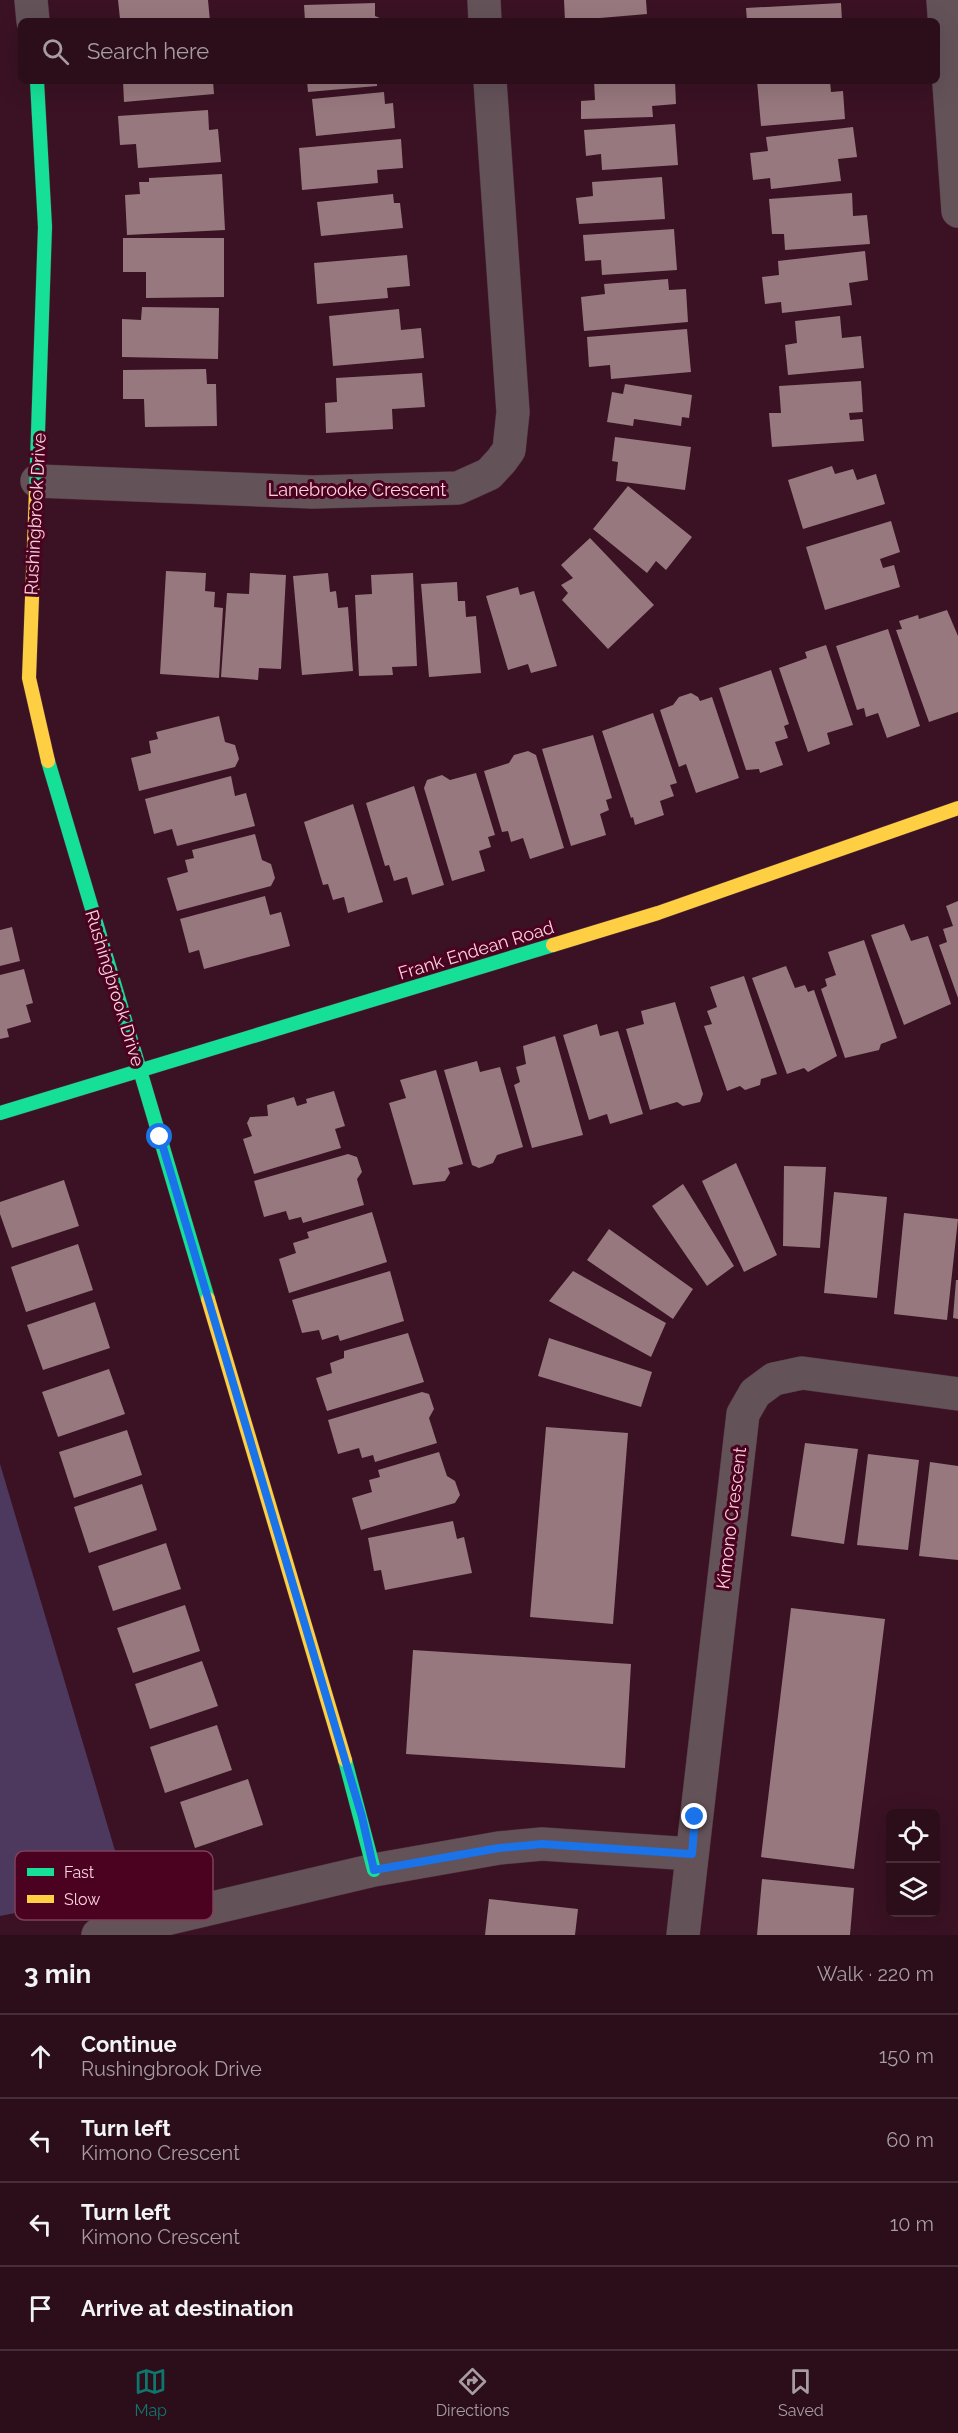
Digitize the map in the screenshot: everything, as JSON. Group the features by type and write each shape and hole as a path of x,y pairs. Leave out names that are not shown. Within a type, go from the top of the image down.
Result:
{"street":[{"path":"31,0 33,18"},
{"path":"484,0 485,18"},
{"path":"943,0 958,212"},
{"name":"Rushingbrook Drive","path":"37,84 45,227 38,481 29,678 46,755 362,1817 374,1870"},
{"name":"Lanebrooke Crescent","path":"38,481 324,491 458,488 489,474 509,450 513,412 490,84"},
{"name":"Frank Endean Road","path":"0,1113 658,913 958,808"},
{"name":"Kimono Crescent","path":"683,1935 743,1414 755,1393 774,1379 802,1373 958,1394"},
{"path":"213,1908 374,1870 499,1848 542,1844 692,1854"},
{"path":"98,1935 162,1920"}],"shaded area":[{"path":"0,1464 115,1851 15,1851 15,1913 0,1916"}],"building":[{"path":"118,0 208,0 210,18 120,18"},
{"path":"564,0 646,0 647,14 565,18"},
{"path":"375,3 375,16 380,18 305,18 304,5"},
{"path":"841,3 842,18 747,18 746,8"},
{"path":"123,84 213,84 214,94 124,102"},
{"path":"307,84 377,84 377,86 308,92"},
{"path":"594,84 675,84 676,104 652,106 653,117 581,119 581,101 595,100"},
{"path":"757,84 830,84 831,92 843,91 845,119 761,126"},
{"path":"384,92 385,104 393,103 395,128 316,136 312,99"},
{"path":"208,110 209,130 218,129 221,162 138,168 136,144 120,145 118,116"},
{"path":"675,124 678,165 602,170 601,154 586,156 584,130"},
{"path":"853,127 857,157 838,159 841,181 771,189 770,178 753,180 750,153 768,151 766,137"},
{"path":"401,139 403,168 377,170 378,183 302,190 299,148"},
{"path":"222,174 225,230 127,235 125,195 140,194 139,182 149,182 149,178"},
{"path":"662,177 665,219 579,224 576,198 593,196 592,182"},
{"path":"852,193 853,216 867,215 870,244 785,250 784,234 772,234 769,199"},
{"path":"393,194 394,203 400,203 403,228 321,236 317,202"},
{"path":"674,229 677,270 602,275 601,260 585,261 583,235"},
{"path":"123,238 224,238 224,297 146,298 146,272 123,272"},
{"path":"865,251 868,280 849,283 852,305 782,313 781,302 765,304 762,277 779,275 778,261"},
{"path":"407,255 410,286 387,288 388,298 317,304 314,263"},
{"path":"668,279 669,290 686,289 688,322 584,331 581,297 605,294 604,284"},
{"path":"142,307 219,308 218,359 122,357 122,319 141,320"},
{"path":"399,309 401,330 421,328 424,358 333,366 329,316"},
{"path":"840,316 842,338 861,336 864,368 788,375 785,345 797,343 795,321"},
{"path":"687,329 691,372 611,379 610,365 589,367 587,337"},
{"path":"206,369 207,384 216,384 217,426 145,427 144,399 123,399 123,370"},
{"path":"422,373 425,407 392,409 393,429 326,433 325,403 337,402 336,378"},
{"path":"861,381 863,412 849,413 850,420 862,419 864,441 772,447 769,413 781,413 779,386"},
{"path":"625,384 692,395 689,418 682,417 681,426 634,419 633,426 607,422 612,392 623,394"},
{"path":"615,437 691,447 685,490 616,481 618,462 612,461"},
{"path":"832,466 835,474 853,469 857,480 876,474 885,504 803,529 788,480"},
{"path":"628,486 692,537 666,570 656,561 647,573 593,529"},
{"path":"891,521 900,552 880,559 883,568 894,565 900,587 825,610 806,547"},
{"path":"590,538 654,605 608,649 562,600 568,593 561,585 573,578 561,565"},
{"path":"166,571 206,573 205,591 215,592 214,607 223,608 219,678 160,674"},
{"path":"250,573 286,575 281,669 259,668 258,680 221,677 227,593 249,594"},
{"path":"328,573 330,592 336,591 338,608 348,607 353,671 302,675 293,576"},
{"path":"413,573 417,666 392,667 393,675 359,676 355,595 372,594 371,575"},
{"path":"457,582 458,601 465,601 466,617 476,616 481,673 429,677 421,584"},
{"path":"518,587 520,595 534,591 557,666 531,673 528,664 508,670 486,596"},
{"path":"947,610 958,636 958,712 929,722 896,630 902,629 899,621 918,615 919,619"},
{"path":"888,629 920,726 887,738 878,713 866,717 864,708 857,710 836,646"},
{"path":"826,645 853,725 827,733 830,744 808,752 779,668 807,658 805,652"},
{"path":"771,670 789,724 784,726 788,738 775,742 783,765 760,773 759,769 746,770 719,688"},
{"path":"691,693 700,701 712,697 739,778 696,793 686,764 679,767 660,710 673,705 679,697"},
{"path":"653,713 677,783 670,785 674,796 660,801 664,815 635,825 602,731"},
{"path":"219,716 225,742 235,745 239,759 235,767 139,791 131,758 151,753 149,741 158,739 156,732"},
{"path":"593,735 612,798 606,800 609,810 600,814 606,835 571,846 542,749"},
{"path":"528,751 536,755 564,848 530,859 523,838 511,842 508,831 502,832 484,771 509,763 514,755"},
{"path":"476,773 495,835 488,837 491,847 479,851 485,871 452,881 424,788 427,780 442,775 450,780"},
{"path":"231,776 235,796 246,793 255,826 177,846 172,829 154,834 145,799"},
{"path":"414,786 444,885 412,895 407,877 394,881 389,865 385,866 366,803"},
{"path":"353,804 383,902 348,913 344,897 333,900 328,884 323,885 304,822"},
{"path":"255,834 262,860 271,864 275,878 271,886 177,911 167,878 188,872 185,860 194,858 192,850"},
{"path":"265,896 270,915 281,912 290,946 204,969 199,950 189,953 180,919"},
{"path":"958,901 958,998 939,945 947,942 943,929 953,926 946,906"},
{"path":"904,924 911,941 928,936 951,1004 904,1025 871,935"},
{"path":"12,927 20,961 0,966 0,930"},
{"path":"864,940 897,1038 881,1044 879,1050 845,1058 821,989 827,986 825,979 836,975 828,952"},
{"path":"786,966 795,988 805,985 808,992 814,990 837,1056 808,1072 804,1068 787,1074 752,978"},
{"path":"24,969 33,1003 26,1005 31,1022 7,1029 9,1037 0,1039 0,975"},
{"path":"744,976 777,1074 761,1079 760,1085 745,1090 740,1086 727,1091 704,1026 712,1024 707,1011 717,1007 710,987"},
{"path":"675,1002 703,1094 700,1102 683,1106 677,1102 650,1110 626,1029 644,1024 641,1011"},
{"path":"597,1024 600,1036 618,1031 643,1114 610,1124 607,1114 589,1120 563,1035"},
{"path":"555,1036 583,1135 532,1148 514,1085 520,1082 516,1067 526,1064 523,1046"},
{"path":"477,1061 480,1072 500,1067 523,1147 497,1155 493,1163 479,1168 472,1165 444,1070"},
{"path":"436,1070 463,1164 448,1168 450,1173 445,1181 413,1185 389,1103 406,1098 400,1080"},
{"path":"334,1091 345,1126 335,1129 341,1148 254,1174 243,1139 252,1136 247,1123 250,1117 268,1116 267,1105 294,1097 297,1106 307,1103 306,1099"},
{"path":"348,1154 357,1157 362,1172 357,1179 364,1205 303,1223 301,1217 289,1220 286,1211 264,1217 254,1181"},
{"path":"736,1163 777,1255 744,1272 702,1181"},
{"path":"784,1166 826,1167 820,1248 783,1246"},
{"path":"64,1180 79,1226 12,1248 0,1214 0,1202"},
{"path":"683,1184 734,1266 707,1286 652,1206"},
{"path":"834,1192 887,1197 877,1298 824,1293"},
{"path":"372,1212 387,1262 289,1293 279,1259 296,1253 293,1243 309,1238 307,1232"},
{"path":"904,1213 958,1219 947,1320 894,1314"},
{"path":"609,1229 693,1289 673,1319 587,1260"},
{"path":"78,1244 93,1290 26,1312 11,1267"},
{"path":"390,1271 404,1321 340,1341 338,1335 322,1340 319,1330 302,1333 292,1300"},
{"path":"573,1271 666,1323 651,1357 549,1301"},
{"path":"956,1280 958,1280 958,1319 953,1318"},
{"path":"95,1302 110,1348 43,1370 27,1325"},
{"path":"408,1333 424,1382 327,1411 316,1378 332,1373 330,1363 344,1358 344,1351"},
{"path":"549,1338 652,1372 641,1407 538,1376"},
{"path":"109,1369 125,1414 58,1437 42,1392"},
{"path":"422,1392 429,1394 434,1409 429,1418 437,1443 375,1462 373,1455 362,1458 359,1448 338,1454 328,1420"},
{"path":"546,1427 628,1433 613,1624 530,1617"},
{"path":"127,1430 142,1475 74,1498 59,1452"},
{"path":"805,1443 858,1449 844,1544 791,1536"},
{"path":"439,1452 447,1476 455,1481 460,1495 455,1503 361,1530 352,1498 372,1492 369,1480 380,1477 378,1470"},
{"path":"868,1454 919,1460 908,1550 857,1545"},
{"path":"930,1462 958,1466 958,1560 919,1556"},
{"path":"142,1484 157,1530 89,1553 74,1507"},
{"path":"453,1521 457,1539 464,1537 472,1573 385,1590 381,1570 374,1571 368,1538"},
{"path":"166,1543 181,1589 113,1611 98,1566"},
{"path":"185,1605 200,1651 133,1673 117,1628"},
{"path":"791,1608 885,1619 854,1869 761,1857"},
{"path":"413,1650 631,1664 625,1768 406,1754"},
{"path":"202,1661 218,1706 150,1729 135,1684"},
{"path":"217,1725 232,1770 165,1793 150,1747"},
{"path":"248,1779 263,1825 195,1848 180,1802"},
{"path":"762,1879 854,1888 850,1935 757,1935"},
{"path":"489,1899 578,1909 575,1935 485,1935"}],"traffic: fast":[{"path":"36,491 45,227 37,84"},
{"path":"48,761 208,1299"},
{"path":"0,1113 553,945"},
{"path":"345,1760 374,1870"}],"traffic: slow":[{"path":"36,491 29,678 48,761"},
{"path":"553,945 658,913 958,808"},
{"path":"208,1299 345,1760"}],"route":[{"path":"160,1137 362,1817 374,1870 499,1848 542,1844 692,1854 695,1817"}]}
